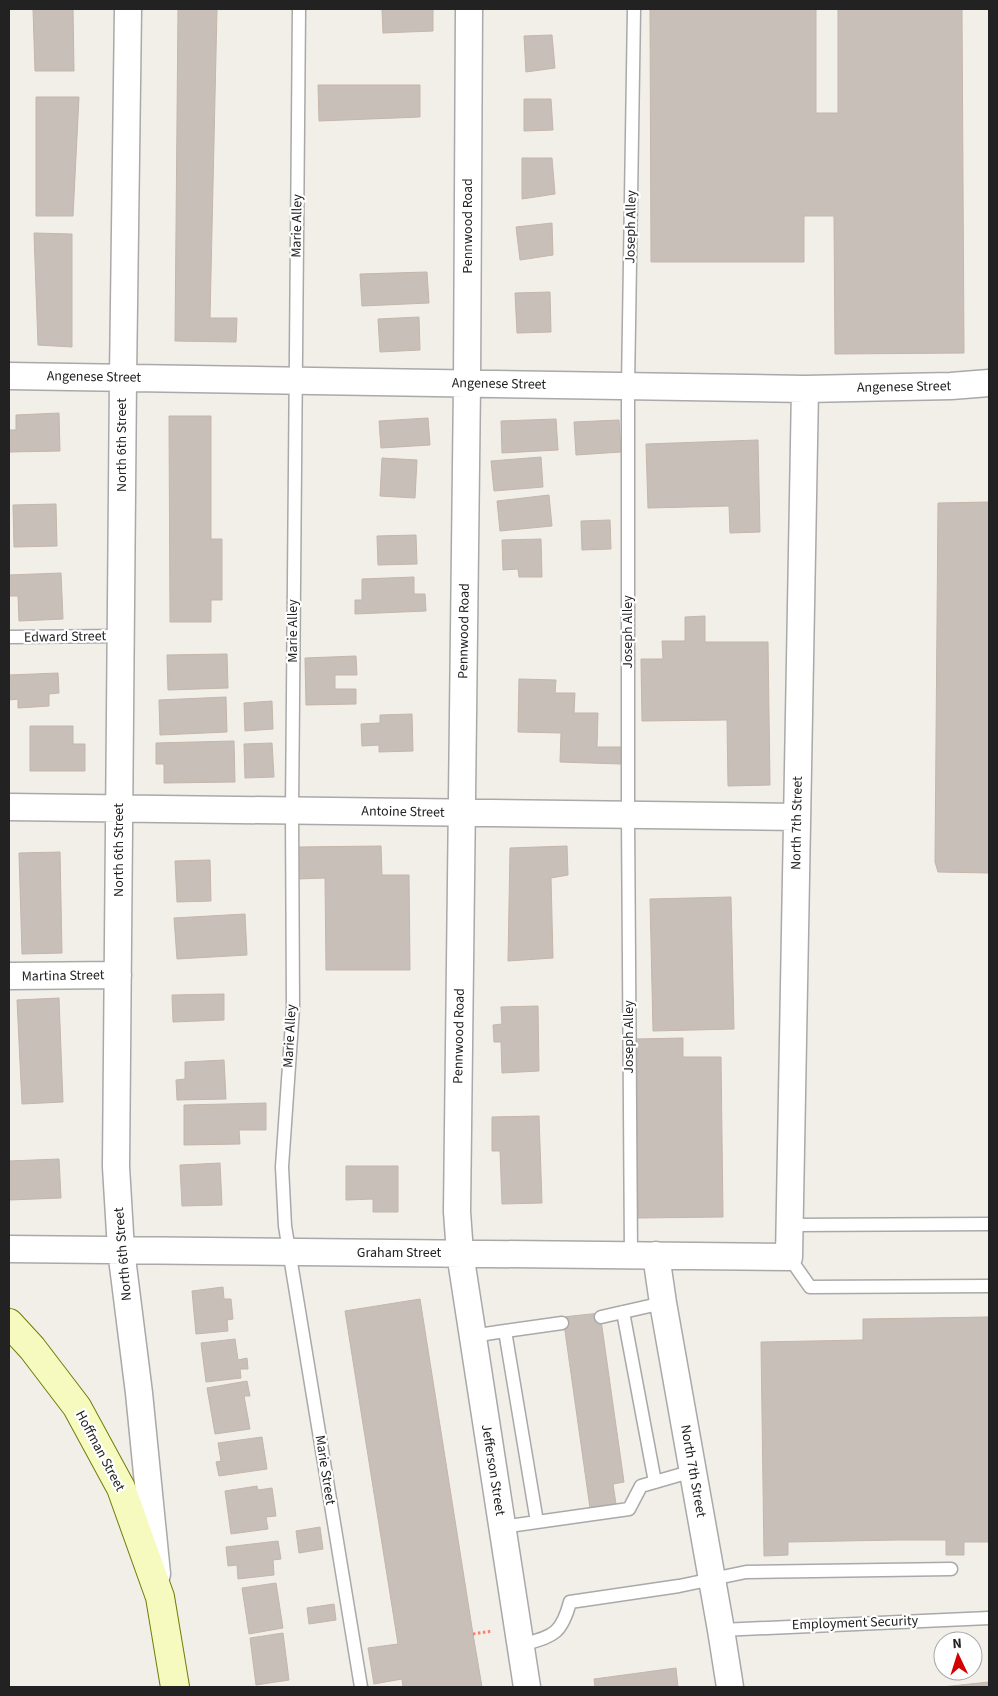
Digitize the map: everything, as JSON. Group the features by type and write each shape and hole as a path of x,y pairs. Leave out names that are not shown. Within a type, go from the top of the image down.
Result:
{"street":[{"name":"North 6th Street","path":"128,9 116,1167 121,1250 139,1393 160,1598 175,1687"},
{"name":"Pennwood Road","path":"460,1253 457,1212 457,1169 467,384 469,9"},
{"name":"Angenese Street","path":"9,376 805,389 951,386 989,383"},
{"name":"North 7th Street","path":"789,1256 805,389"},
{"name":"Antoine Street","path":"9,807 797,817"},
{"name":"Martina Street","path":"9,976 118,975"},
{"name":"Graham Street","path":"9,1249 789,1256"},
{"name":"Jefferson Street","path":"460,1253 528,1687"},
{"name":"North 7th Street","path":"643,1255 663,1303 730,1687"},
{"name":"Hoffman Street","path":"9,1323 32,1348 77,1407 121,1488 160,1598"}],"lane":[{"name":"Marie Alley","path":"290,1252 285,1226 282,1167 293,1008 292,811 299,9"},
{"name":"Joseph Alley","path":"634,9 628,387 628,815 643,1255"},
{"name":"Edward Street","path":"9,638 121,636"},
{"path":"790,1225 989,1224"},
{"name":"Marie Street","path":"290,1252 361,1687"},
{"path":"789,1256 810,1287 989,1286"},
{"path":"601,1317 663,1303"},
{"path":"623,1312 655,1482"},
{"path":"472,1336 562,1323"},
{"path":"505,1331 537,1522"},
{"path":"502,1528 629,1509 641,1486 693,1471"},
{"path":"521,1645 547,1638 558,1630 565,1618 570,1602 679,1586 746,1572 951,1569"},
{"name":"Employment Security","path":"721,1630 989,1618"}],"path":[{"path":"473,1634 498,1630"}],"building":[{"path":"33,9 73,9 74,71 35,71"},
{"path":"178,9 217,9 210,318 237,318 236,342 175,341"},
{"path":"382,9 433,9 433,31 383,33"},
{"path":"650,9 816,9 816,113 838,113 838,9 962,9 964,353 835,354 834,216 804,216 804,262 651,262"},
{"path":"552,35 555,68 526,72 524,36"},
{"path":"318,85 420,85 420,117 319,121"},
{"path":"36,97 79,97 73,216 36,216"},
{"path":"524,99 551,99 553,130 524,131"},
{"path":"522,158 552,158 555,194 522,199"},
{"path":"552,223 553,255 520,260 516,227"},
{"path":"34,233 72,234 72,347 38,345"},
{"path":"427,272 429,303 362,306 360,274"},
{"path":"550,292 551,332 517,333 515,293"},
{"path":"419,317 420,350 380,352 378,319"},
{"path":"59,413 60,451 9,452 9,430 16,430 16,415"},
{"path":"169,416 211,416 211,539 222,539 222,600 211,600 211,622 170,622"},
{"path":"428,418 430,445 381,448 379,421"},
{"path":"556,419 558,450 502,453 501,421"},
{"path":"619,420 621,452 576,455 574,422"},
{"path":"758,440 760,532 730,533 729,506 648,508 646,444"},
{"path":"541,457 543,487 494,491 491,461"},
{"path":"382,458 417,460 415,498 380,496"},
{"path":"549,495 552,526 500,531 497,501"},
{"path":"989,502 989,873 938,872 935,862 938,503"},
{"path":"56,504 57,546 14,547 13,505"},
{"path":"610,520 611,549 582,550 581,521"},
{"path":"416,535 417,564 378,565 377,536"},
{"path":"541,539 542,577 519,577 518,569 503,570 502,540"},
{"path":"61,573 63,619 19,621 18,596 9,596 9,575"},
{"path":"414,577 414,594 425,594 426,611 355,614 355,600 362,600 362,579"},
{"path":"705,616 705,642 768,642 770,785 728,786 727,720 642,721 641,659 663,659 662,641 685,641 685,617"},
{"path":"227,654 228,688 168,690 167,655"},
{"path":"356,656 357,675 335,675 335,689 356,689 356,704 306,705 305,658"},
{"path":"58,673 59,693 49,694 49,706 18,708 18,699 9,700 9,675"},
{"path":"519,679 556,680 555,693 575,693 574,713 598,713 597,747 621,747 621,764 560,762 561,733 518,732"},
{"path":"226,697 227,732 160,735 159,700"},
{"path":"272,701 273,729 245,731 244,703"},
{"path":"412,714 413,751 379,752 379,745 362,746 361,724 380,723 380,715"},
{"path":"30,726 73,726 73,744 85,744 85,771 30,771"},
{"path":"234,741 235,782 164,783 164,764 156,764 156,743"},
{"path":"272,743 274,777 245,778 244,744"},
{"path":"381,846 382,875 409,875 410,970 326,970 325,878 298,879 298,847"},
{"path":"567,846 568,875 551,878 553,958 508,961 510,848"},
{"path":"60,852 62,953 22,954 19,853"},
{"path":"210,860 211,901 177,902 175,861"},
{"path":"731,897 734,1029 653,1031 650,899"},
{"path":"245,914 247,955 177,959 174,918"},
{"path":"224,994 224,1020 173,1022 172,995"},
{"path":"59,998 63,1102 22,1104 17,1000"},
{"path":"538,1006 539,1071 502,1073 501,1042 494,1042 493,1025 502,1024 501,1007"},
{"path":"683,1038 683,1057 721,1057 723,1217 638,1218 636,1039"},
{"path":"224,1060 226,1099 177,1100 176,1080 185,1079 185,1062"},
{"path":"266,1103 266,1130 239,1130 240,1144 184,1145 184,1105"},
{"path":"539,1116 542,1203 502,1204 500,1151 492,1151 492,1117"},
{"path":"59,1159 61,1198 9,1200 9,1161"},
{"path":"220,1163 222,1205 182,1206 180,1165"},
{"path":"346,1166 398,1166 398,1212 373,1212 373,1199 346,1200"},
{"path":"223,1287 224,1299 231,1299 233,1319 227,1320 228,1331 196,1334 192,1291"},
{"path":"420,1299 482,1687 403,1687 402,1679 374,1684 368,1648 398,1644 345,1311"},
{"path":"600,1313 624,1482 613,1484 616,1504 590,1508 563,1317"},
{"path":"989,1317 989,1542 964,1542 964,1555 946,1555 946,1540 788,1542 788,1555 764,1556 761,1342 863,1340 863,1319"},
{"path":"235,1339 238,1360 247,1358 248,1369 240,1369 241,1378 206,1382 201,1343"},
{"path":"247,1381 250,1396 244,1396 250,1429 215,1434 207,1388"},
{"path":"262,1437 267,1469 219,1476 216,1462 221,1461 218,1443"},
{"path":"257,1486 258,1490 272,1488 276,1516 266,1517 268,1529 231,1534 225,1491"},
{"path":"320,1527 323,1549 299,1553 296,1531"},
{"path":"278,1541 281,1559 273,1560 274,1575 238,1579 237,1565 228,1566 226,1547"},
{"path":"276,1583 283,1628 249,1634 242,1588"},
{"path":"334,1604 336,1620 309,1624 307,1608"},
{"path":"283,1633 289,1680 256,1685 250,1638"},
{"path":"676,1668 678,1687 595,1687 594,1679"},
{"path":"989,1682 989,1687 942,1687"}]}
